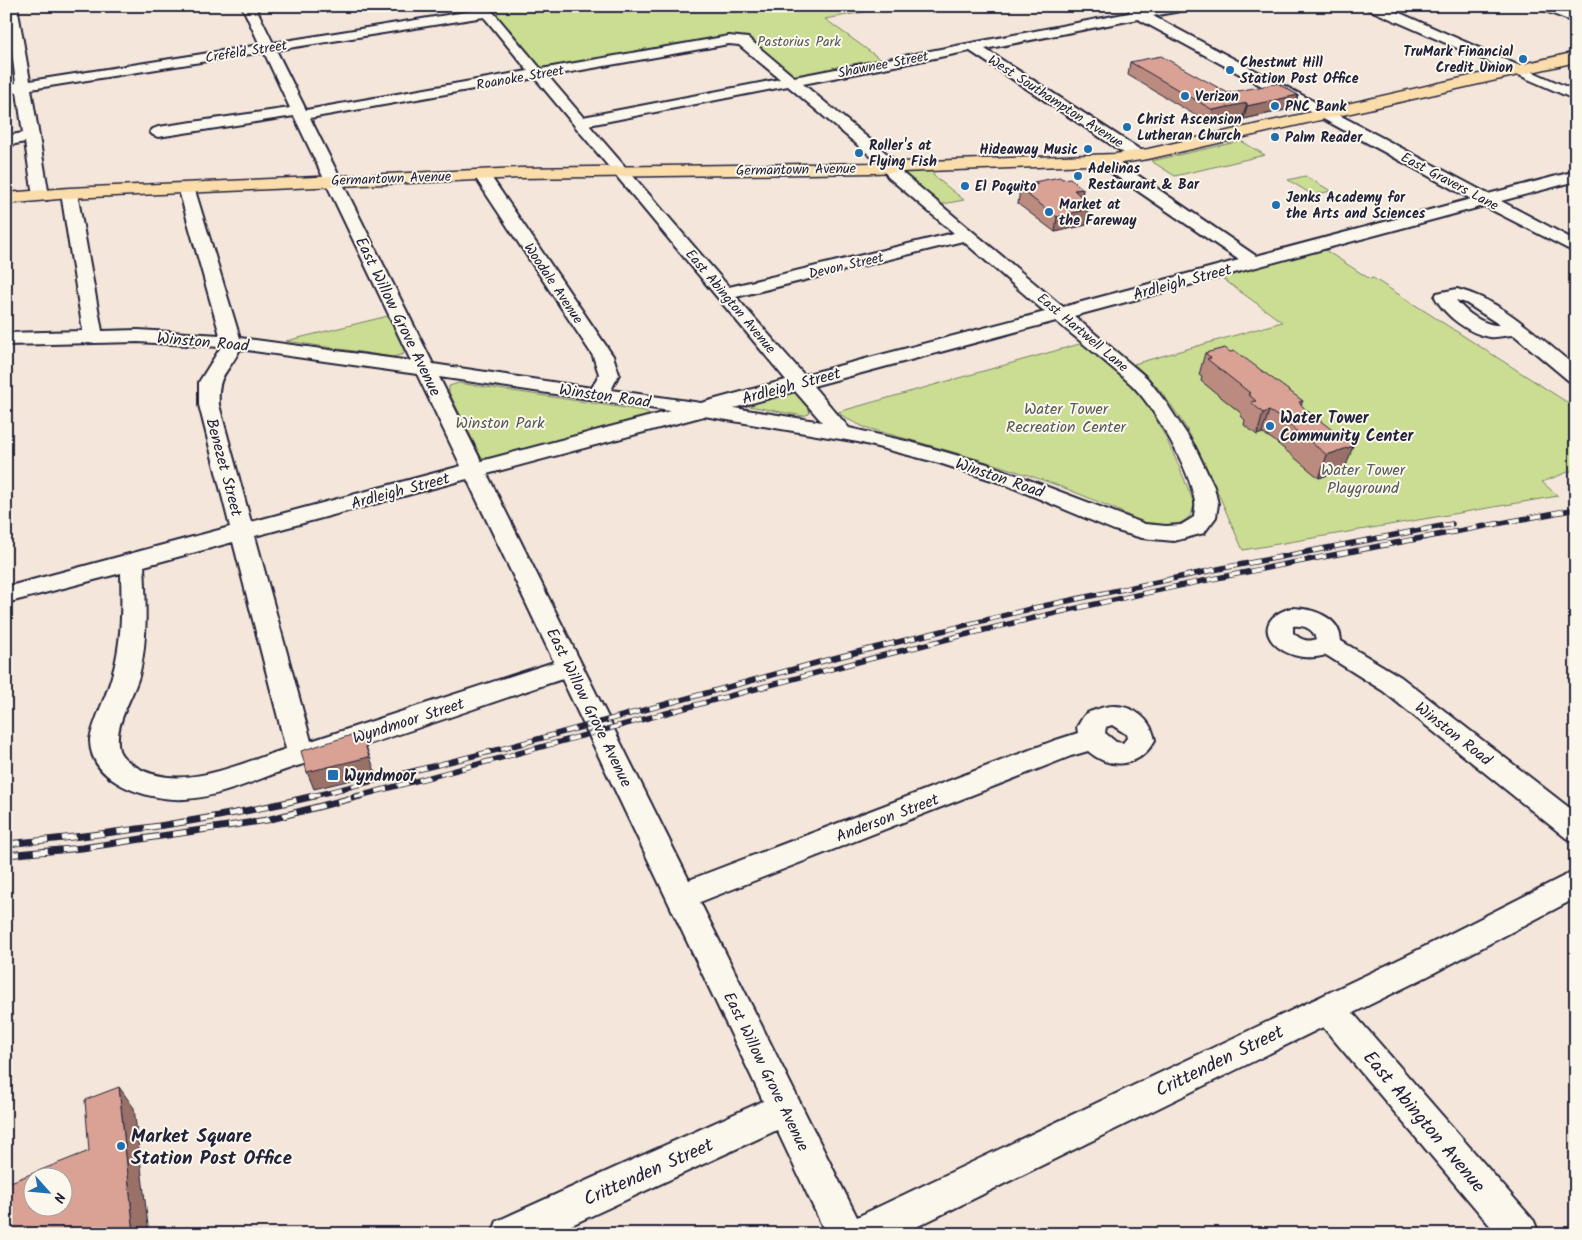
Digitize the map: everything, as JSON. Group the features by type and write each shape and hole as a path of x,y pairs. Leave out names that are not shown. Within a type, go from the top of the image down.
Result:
{"main road":[{"name":"Germantown Avenue","path":"6,199 186,187 481,174 890,168 1105,160 1139,156 1576,57"}],"street":[{"path":"11,6 41,196"},
{"name":"East Willow Grove Avenue","path":"248,6 846,1234"},
{"name":"East Gravers Lane","path":"1124,6 1576,248"},
{"name":"Shawnee Street","path":"580,122 1186,6"},
{"path":"1373,6 1576,96"},
{"path":"1545,6 1576,19"},
{"name":"Crefeld Street","path":"6,89 268,48 484,10"},
{"name":"East Abington Avenue","path":"484,10 841,432"},
{"name":"Roanoke Street","path":"158,132 300,113 739,40"},
{"name":"East Hartwell Lane","path":"739,40 745,42 886,161 894,174 1140,382 1177,434 1204,491 1208,508 1203,521 1187,531"},
{"name":"West Southampton Avenue","path":"973,47 1139,156"},
{"path":"6,141 33,136"},
{"path":"1105,160 1118,171 1252,262"},
{"name":"Woodale Avenue","path":"481,174 603,356 609,374 599,395"},
{"name":"Ardleigh Street","path":"6,594 1576,176"},
{"path":"186,187 232,342"},
{"path":"69,194 93,336"},
{"name":"Devon Street","path":"724,294 968,236"},
{"path":"1518,329 1576,377"},
{"name":"Winston Road","path":"6,339 158,336 232,342 701,409 841,432 970,465 1141,530 1166,534 1187,531"},
{"name":"Benezet Street","path":"232,342 230,351 213,372 207,387 207,394 301,754"},
{"name":"Wyndmoor Street","path":"132,561 134,605 132,644 125,676 104,734 104,745 106,756 111,763 129,775 156,786 185,788 219,781 570,666"},
{"name":"Winston Road","path":"1327,644 1375,673 1419,705 1576,830"},
{"name":"Anderson Street","path":"682,896 1063,748 1093,739"},
{"name":"Crittenden Street","path":"862,1234 1418,966 1576,883"},
{"name":"East Abington Avenue","path":"1328,1008 1521,1234"},
{"name":"Crittenden Street","path":"510,1234 786,1109"}],"green space":[{"name":"Pastorius Park","path":"487,6 897,6 825,19 883,61 800,78 791,77 747,41 540,69"},
{"path":"1241,141 1265,155 1175,176 1151,161"},
{"path":"932,171 934,176 964,200 938,205 903,175 907,172"},
{"path":"1305,176 1331,191 1313,195 1288,180"},
{"name":"Water Tower Recreation Center","path":"1322,248 1370,279 1373,278 1576,408 1576,469 1542,482 1558,496 1243,550 1210,475 1185,427 1154,383 1134,364 1282,322 1219,276"},
{"path":"388,316 404,350 404,354 393,357 286,341"},
{"name":"Water Tower Recreation Center","path":"1083,343 1116,370 1133,387 1161,428 1194,503 1190,515 1182,522 1170,525 1147,523 1075,492 1028,475 864,427 847,419 838,412"},
{"name":"Winston Park","path":"459,383 645,411 650,414 645,419 486,460 481,457 449,392 449,386"},
{"path":"790,391 795,393 810,410 809,414 803,416 749,406 749,403"}],"building":[{"path":"1161,56 1228,93 1279,83 1298,95 1247,106 1247,103 1213,110 1130,62"},
{"path":"1060,177 1062,179 1070,178 1083,189 1074,190 1088,203 1082,204 1088,209 1057,217 1020,189 1038,184 1034,182"},
{"path":"1225,348 1230,352 1235,351 1303,401 1299,402 1305,409 1353,446 1327,455 1279,417 1269,411 1263,413 1251,402 1256,401 1248,394 1250,393 1207,359 1211,358 1205,353"},
{"path":"361,732 369,757 307,772 301,751"},
{"name":"Market Square Station Post Office","path":"119,1087 134,1234 10,1234 8,1183 22,1177 22,1218 72,1218 72,1168 46,1168 89,1151 85,1100"}],"railway":[{"path":"355,797 789,680 1051,614 1247,572 1576,509"},
{"path":"309,797 505,748 838,657 1034,608 1223,568 1452,524"},
{"path":"6,844 161,826 237,813 314,796"},
{"path":"6,855 82,848 267,820 360,796"}],"place":[{"name":"TruMark Financial Credit Union","path":"1523,59"},
{"name":"Chestnut Hill Station Post Office","path":"1230,70"},
{"name":"Verizon","path":"1185,96"},
{"name":"PNC Bank","path":"1275,106"},
{"name":"Christ Ascension Lutheran Church","path":"1127,127"},
{"name":"Palm Reader","path":"1275,137"},
{"name":"Hideaway Music","path":"1088,149"},
{"name":"Roller's at Flying Fish","path":"859,153"},
{"name":"Adelinas Restaurant & Bar","path":"1078,176"},
{"name":"El Poquito","path":"965,186"},
{"name":"Jenks Academy for the Arts and Sciences","path":"1276,205"},
{"name":"Market at the Fareway","path":"1049,212"},
{"name":"Water Tower Community Center","path":"1270,426"},
{"name":"Wyndmoor","path":"333,775"},
{"name":"Market Square Station Post Office","path":"121,1146"}],"park label":[{"name":"Water Tower Playground","path":"1363,478"}]}
